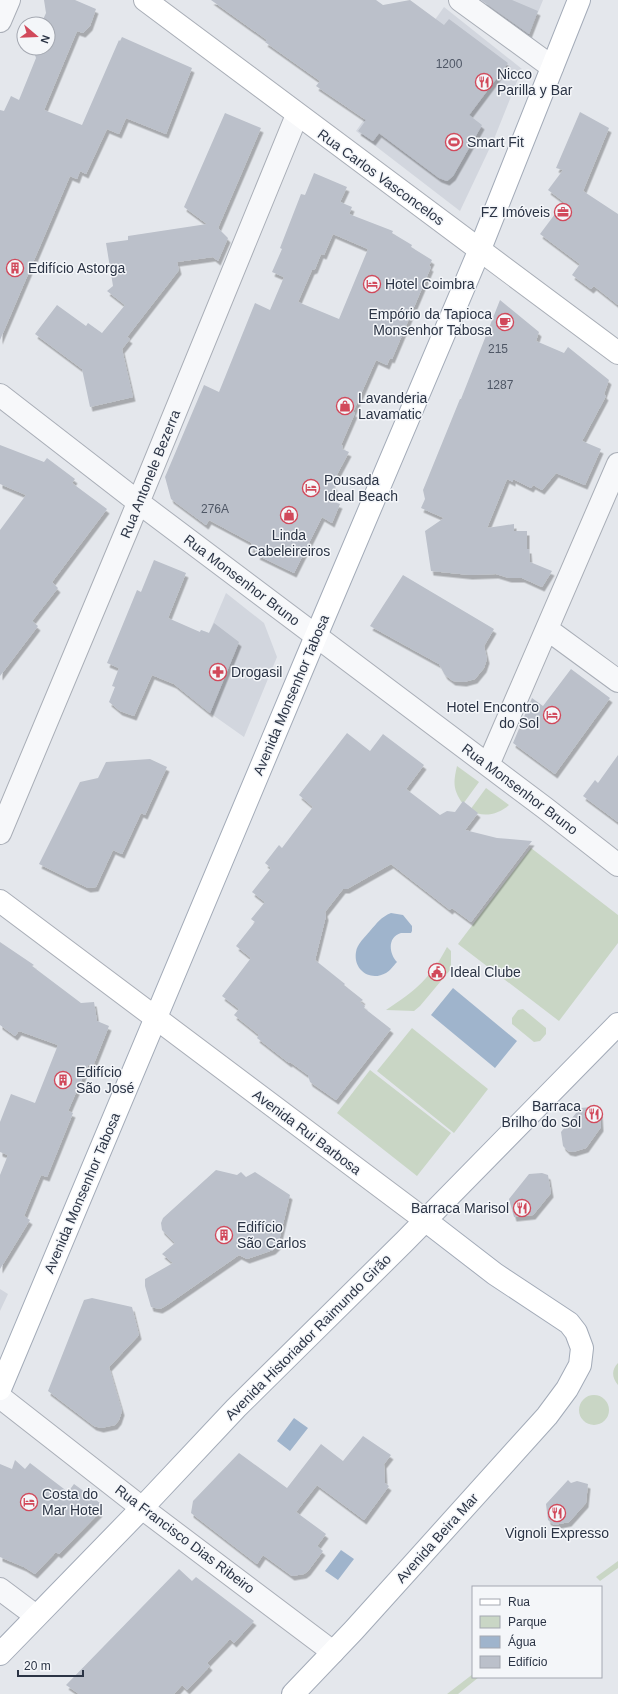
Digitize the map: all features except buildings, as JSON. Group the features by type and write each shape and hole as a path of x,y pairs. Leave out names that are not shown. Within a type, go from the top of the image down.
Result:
{"main road":[{"name":"Rua Carlos Vasconcelos","path":"145,0 297,115 480,249 618,353"},
{"name":"Avenida Monsenhor Tabosa","path":"0,1389 155,1017 480,249 579,0"},
{"name":"Avenida Rui Barbosa","path":"0,901 495,1274 569,1323 576,1332 582,1348 580,1365 575,1377"},
{"name":"Avenida Historiador Raimundo Girão","path":"0,1654 142,1508 236,1408 425,1220 618,1024"},
{"name":"Avenida Beira Mar","path":"293,1694 333,1652 547,1416 575,1377"}],"street":[{"path":"0,21 9,0"},
{"path":"460,0 552,67"},
{"name":"Rua Antonele Bezerra","path":"0,833 297,115"},
{"name":"Rua Monsenhor Bruno","path":"0,395 138,502 488,765 618,866"},
{"path":"488,765 618,464"},
{"path":"547,629 618,681"},
{"name":"Rua Francisco Dias Ribeiro","path":"0,1397 142,1508 333,1652"},
{"path":"0,1589 36,1616"}],"shaded area":[{"path":"479,0 543,0 528,37"},
{"path":"444,7 522,69 494,139 460,211 356,131"},
{"path":"226,593 264,623 277,657 244,737 210,713 178,687 201,630 209,633"},
{"path":"0,1289 8,1294 0,1311"}],"green space":[{"path":"457,766 479,782 463,804 457,795 455,786"},
{"path":"486,788 509,805 500,811 485,815 470,810"},
{"path":"531,848 618,915 618,943 559,1021 458,944"},
{"path":"447,947 451,951 451,969 420,1006 414,1011 386,1010 414,990 428,976"},
{"path":"523,1009 546,1028 546,1034 540,1041 534,1042 512,1024 512,1018 518,1010"},
{"path":"412,1028 488,1089 454,1133 377,1071"},
{"path":"370,1070 451,1133 417,1176 337,1113"},
{"path":"618,1363 618,1385 614,1380 613,1371"},
{"path":"594,1395 605,1399 609,1410 605,1421 594,1425 583,1421 579,1410 583,1399"},
{"path":"618,1561 618,1568 600,1581 596,1577"},
{"path":"472,1675 472,1678 478,1678 458,1694 447,1694"}],"water":[{"path":"391,913 403,915 412,926 412,931 411,933 401,933 393,938 391,942 391,950 394,959 397,962 390,970 386,973 374,976 364,973 357,964 356,952 358,946 384,916"},
{"path":"453,988 517,1041 495,1068 431,1015"},
{"path":"294,1418 308,1428 290,1451 277,1441"},
{"path":"341,1550 354,1559 338,1580 325,1571"}],"place":[{"name":"Nicco Parilla y Bar","path":"484,82"},
{"name":"Smart Fit","path":"454,142"},
{"name":"FZ Imóveis","path":"563,212"},
{"name":"Edifício Astorga","path":"15,268"},
{"name":"Hotel Coimbra","path":"372,284"},
{"name":"Empório da Tapioca Monsenhor Tabosa","path":"505,322"},
{"name":"Lavanderia Lavamatic","path":"345,406"},
{"name":"Pousada Ideal Beach","path":"311,488"},
{"name":"Linda Cabeleireiros","path":"289,515"},
{"name":"Drogasil","path":"218,672"},
{"name":"Hotel Encontro do Sol","path":"552,715"},
{"name":"Ideal Clube","path":"437,972"},
{"name":"Edifício São José","path":"63,1080"},
{"name":"Barraca Brilho do Sol","path":"594,1114"},
{"name":"Barraca Marisol","path":"522,1208"},
{"name":"Edifício São Carlos","path":"224,1235"},
{"name":"Costa do Mar Hotel","path":"29,1502"},
{"name":"Vignoli Expresso","path":"557,1513"}]}
